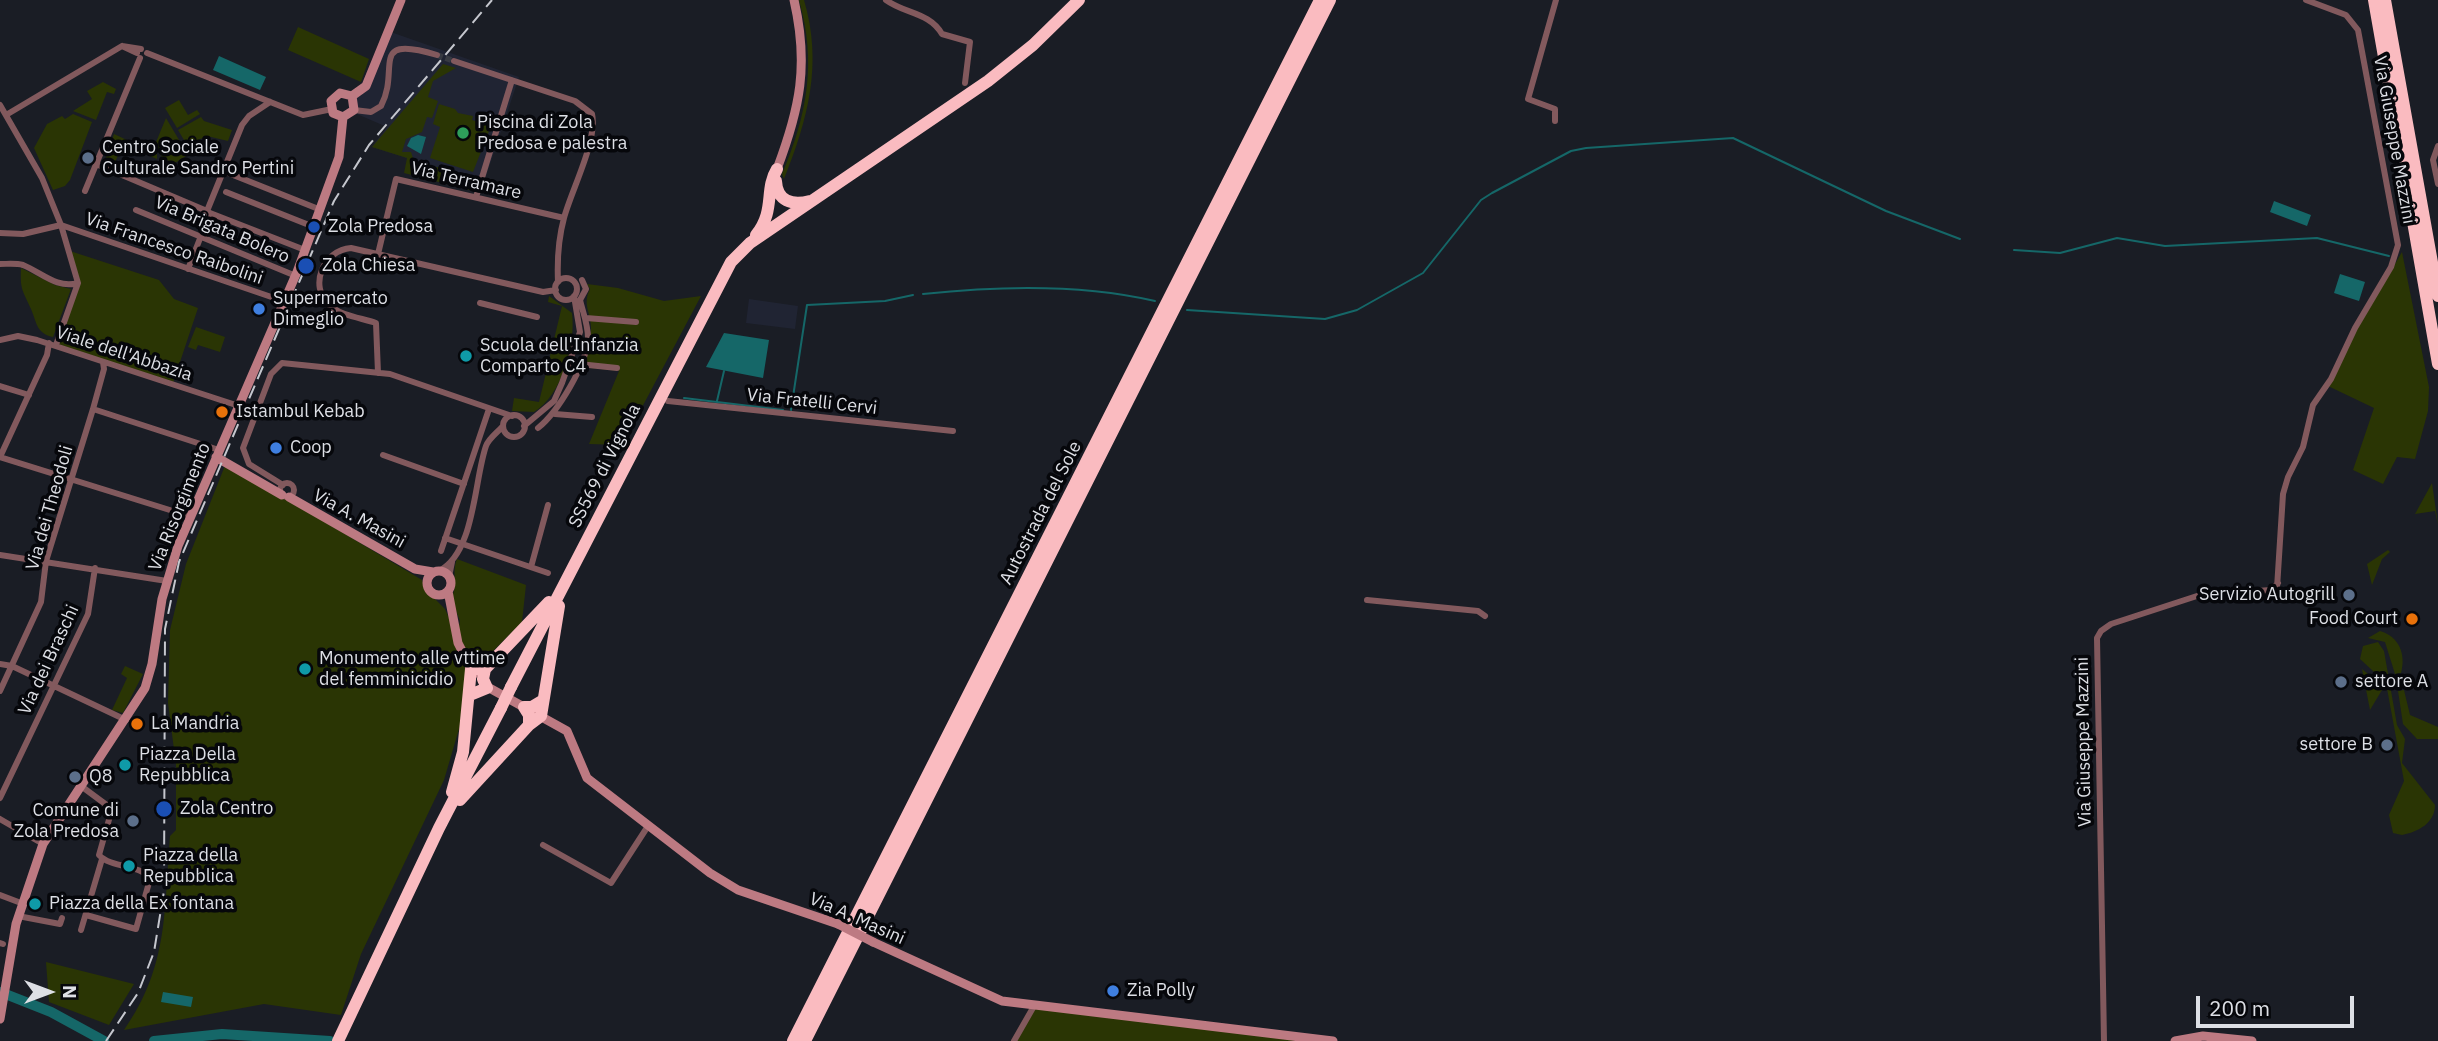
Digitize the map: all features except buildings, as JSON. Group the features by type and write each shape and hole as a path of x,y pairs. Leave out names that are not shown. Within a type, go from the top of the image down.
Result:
{"highway":[{"name":"SS569 di Vignola","path":"338,1041 439,828 731,262 750,243 1001,72 1079,0"},
{"name":"Autostrada del Sole","path":"793,1041 1320,0"},
{"name":"Autostrada del Sole","path":"806,1041 1330,0"},
{"path":"2374,0 2438,364"},
{"path":"2385,0 2438,296"},
{"path":"777,169 776,188 784,200 798,204 820,197"},
{"path":"750,243 768,216 772,180 777,169"},
{"path":"470,695 487,688 483,678 485,668 565,582"},
{"path":"439,828 476,779 541,716 556,617 565,582"},
{"path":"439,828 463,752 471,669 485,668"},
{"path":"524,707 532,707 542,701"},
{"path":"524,707 529,715 529,725"}],"street":[{"path":"352,96 366,86 401,0"},
{"path":"777,169 792,130 802,81 802,39 794,0"},
{"path":"886,0 899,9 922,15 936,23 942,34 970,42 965,83"},
{"path":"1555,121 1555,109 1528,99 1556,0"},
{"name":"Via Giuseppe Mazzini","path":"2104,1041 2097,638 2101,631 2111,624 2200,595 2271,590 2278,585 2283,494 2303,447 2313,405 2331,379 2355,328 2391,267 2398,245 2358,30 2346,15 2306,0"},
{"path":"6,115 122,46 303,115 332,109"},
{"path":"352,96 336,94 331,101 332,109 343,117 354,110 371,112 381,106 390,58 396,50 406,47 437,55"},
{"path":"85,191 141,53"},
{"path":"454,61 580,103 592,114 592,132 564,218 556,290"},
{"path":"476,197 512,80"},
{"path":"352,96 354,110"},
{"path":"188,269 223,171 245,120 270,102"},
{"name":"Via Francesco Raibolini","path":"0,105 43,178 61,225 286,302"},
{"name":"Via Risorgimento","path":"1,1015 9,970 6,944 43,844 126,720 150,674 167,581 189,516 286,302 340,153 343,117"},
{"path":"2438,146 2438,184"},
{"path":"96,164 306,250"},
{"path":"223,171 321,210"},
{"name":"Via Terramare","path":"378,254 396,179 564,218"},
{"path":"226,192 314,227"},
{"name":"Via Brigata Bolero","path":"136,210 296,276"},
{"path":"0,233 23,234 61,225 78,283 55,345 47,355 0,457 189,516"},
{"path":"378,373 376,324 327,304 320,279 323,265 338,251 351,248 543,292 556,290"},
{"path":"0,264 24,266 57,283 78,283"},
{"path":"493,436 520,435 524,426 554,401 575,349 580,332 574,296 575,283 557,268"},
{"path":"558,282 566,278"},
{"path":"538,428 555,414 588,342 586,318 580,300 586,289 582,280"},
{"path":"556,290 577,312"},
{"path":"564,299 574,296"},
{"path":"481,303 537,317"},
{"path":"586,318 636,322"},
{"name":"Viale dell'Abbazia","path":"0,340 18,336 55,345 106,365 239,406"},
{"path":"47,355 55,345"},
{"path":"284,493 249,464 243,454 274,368 288,363 390,374 489,410 520,417 538,416"},
{"path":"579,364 617,368"},
{"name":"Via dei Theodoli","path":"0,691 41,602 46,561 106,365"},
{"path":"0,386 29,395"},
{"name":"Via Fratelli Cervi","path":"668,401 953,432"},
{"path":"93,409 218,453"},
{"path":"441,551 489,410"},
{"path":"498,412 510,436"},
{"path":"555,414 592,417"},
{"path":"449,577 452,561 462,544 486,445 512,416"},
{"path":"520,417 524,426"},
{"name":"Via A. Masini","path":"218,453 415,569 451,610"},
{"path":"383,454 464,484"},
{"path":"531,567 548,505"},
{"path":"446,538 548,573"},
{"path":"0,555 167,581"},
{"path":"427,584 436,571 452,561"},
{"name":"Via dei Braschi","path":"0,798 88,614 95,568"},
{"name":"Via A. Masini","path":"415,569 436,571 449,577 448,591 458,643 471,669 487,688 568,731 587,778 648,826 738,890 838,924 990,997 1034,1006 1333,1041"},
{"path":"436,594 448,591"},
{"path":"1367,600 1469,610 1485,616"},
{"path":"0,664 12,666 126,720"},
{"path":"81,786 112,809 99,855 102,859 144,872 150,879 138,927 86,915"},
{"path":"0,819 43,844"},
{"path":"543,845 611,883 648,826"},
{"path":"81,930 102,859"},
{"path":"0,895 21,903"},
{"path":"18,916 61,921"},
{"path":"1014,1041 1034,1006"},
{"path":"2175,1041 2203,1036 2252,1041"}],"shaded area":[{"path":"799,0 804,0 810,24 812,69 806,113 784,179 782,174 798,131 807,88 807,45"},
{"path":"298,27 369,59 361,82 288,50"},
{"path":"385,30 519,77 484,182 372,147 387,127 350,111"},
{"path":"219,56 266,77 260,90 213,70"},
{"path":"443,64 456,68 433,81 428,97 438,101 432,118 427,117 422,132 406,139 402,152 411,152 414,161 478,178 474,191 404,173 407,158 372,147"},
{"path":"103,82 116,89 114,94 107,92 96,120 73,111 92,99 87,91"},
{"path":"179,100 188,115 197,110 200,114 177,128 165,108"},
{"name":"Piscina di Zola Predosa e palestra","path":"439,104 455,109 458,113 473,116 472,120 491,126 473,172 430,158 440,127 433,124"},
{"path":"73,114 92,122 70,180 65,186 53,190 34,148 47,124"},
{"path":"201,117 204,121 232,130 228,141 207,136 187,145 178,130"},
{"path":"166,118 188,155 175,163 164,159 154,147"},
{"path":"114,134 157,154 157,159 123,144 113,167 104,164"},
{"path":"418,135 426,137 421,154 407,146 411,138"},
{"path":"2274,201 2311,215 2307,226 2270,212"},
{"path":"70,251 159,280 174,299 198,308 173,383 58,344 77,291"},
{"path":"2402,252 2429,387 2428,411 2415,459 2397,457 2383,484 2353,470 2374,408 2328,386 2353,336"},
{"path":"21,268 55,285 71,289 53,337 43,333 37,326 22,289"},
{"path":"2340,274 2365,282 2359,301 2334,293"},
{"path":"587,284 618,288 664,301 701,296 622,445 589,444 619,371 580,367 591,333 587,304 590,289"},
{"path":"549,296 572,313 572,339 565,368 544,404 534,412 512,411 514,398 539,402 562,306 548,302"},
{"path":"749,299 798,306 795,329 746,323"},
{"path":"196,327 225,337 220,352 198,345 196,350 188,347"},
{"path":"724,333 769,340 763,378 706,367"},
{"path":"226,463 422,580 425,589 445,609 471,667 461,722 444,780 361,954 341,1015 264,1004 124,1030 139,1006 157,960 165,913 170,836 176,830 176,765 168,703 170,630 186,564"},
{"path":"2432,483 2438,525 2435,511 2415,514"},
{"path":"2388,550 2390,552 2382,559 2372,585 2367,564"},
{"path":"457,559 526,585 522,622 481,663 474,663 457,636 460,621 451,598"},
{"path":"2380,631 2397,642 2400,648 2403,660 2401,673 2395,674 2385,642 2368,638"},
{"path":"2378,642 2384,651 2397,725 2405,739 2402,763 2435,805 2429,822 2414,832 2402,835 2393,833 2389,815 2404,781 2386,683 2360,659 2363,646"},
{"path":"125,666 143,674 123,713 112,710 127,678 121,674"},
{"path":"2362,669 2382,685 2382,690 2370,710"},
{"path":"2404,690 2410,715 2438,727 2438,739 2417,739 2403,724 2398,691"},
{"path":"46,962 134,984 109,1025 49,1002"},
{"path":"163,992 193,997 191,1007 161,1002"},
{"path":"1032,1004 1322,1041 1011,1041"}],"waterway":[{"path":"1187,310 1325,319 1357,310 1423,273 1481,200 1571,151 1586,148 1733,138 1886,211 1960,239"},
{"path":"2014,250 2060,253 2117,238 2165,246 2317,238 2389,256"},
{"path":"923,294 1039,288 1127,295 1155,301"},
{"path":"791,410 807,305 885,301 913,295"},
{"path":"717,401 724,371"},
{"path":"684,398 783,410"},
{"path":"0,992 51,1012 104,1041"},
{"path":"154,1041 222,1034 330,1041"}],"tunnel":[{"path":"437,55 454,61"}],"railway":[{"path":"106,1041 138,993 154,952 164,891 165,629 179,562 334,201 369,145 492,0"}],"place":[{"name":"Piscina di Zola Predosa e palestra","path":"463,133"},
{"name":"Centro Sociale Culturale Sandro Pertini","path":"88,158"},
{"name":"Zola Predosa","path":"314,227"},
{"name":"Zola Chiesa","path":"306,266"},
{"name":"Supermercato Dimeglio","path":"259,309"},
{"name":"Scuola dell'Infanzia Comparto C4","path":"466,356"},
{"name":"Istambul Kebab","path":"222,412"},
{"name":"Coop","path":"276,448"},
{"name":"Servizio Autogrill","path":"2349,595"},
{"name":"Food Court","path":"2412,619"},
{"name":"Monumento alle vttime del femminicidio","path":"305,669"},
{"name":"settore A","path":"2341,682"},
{"name":"La Mandria","path":"137,724"},
{"name":"settore B","path":"2387,745"},
{"name":"Piazza Della Repubblica","path":"125,765"},
{"name":"Q8","path":"75,777"},
{"name":"Zola Centro","path":"164,809"},
{"name":"Comune di Zola Predosa","path":"133,821"},
{"name":"Piazza della Repubblica","path":"129,866"},
{"name":"Piazza della Ex fontana","path":"35,904"},
{"name":"Zia Polly","path":"1113,991"}]}
